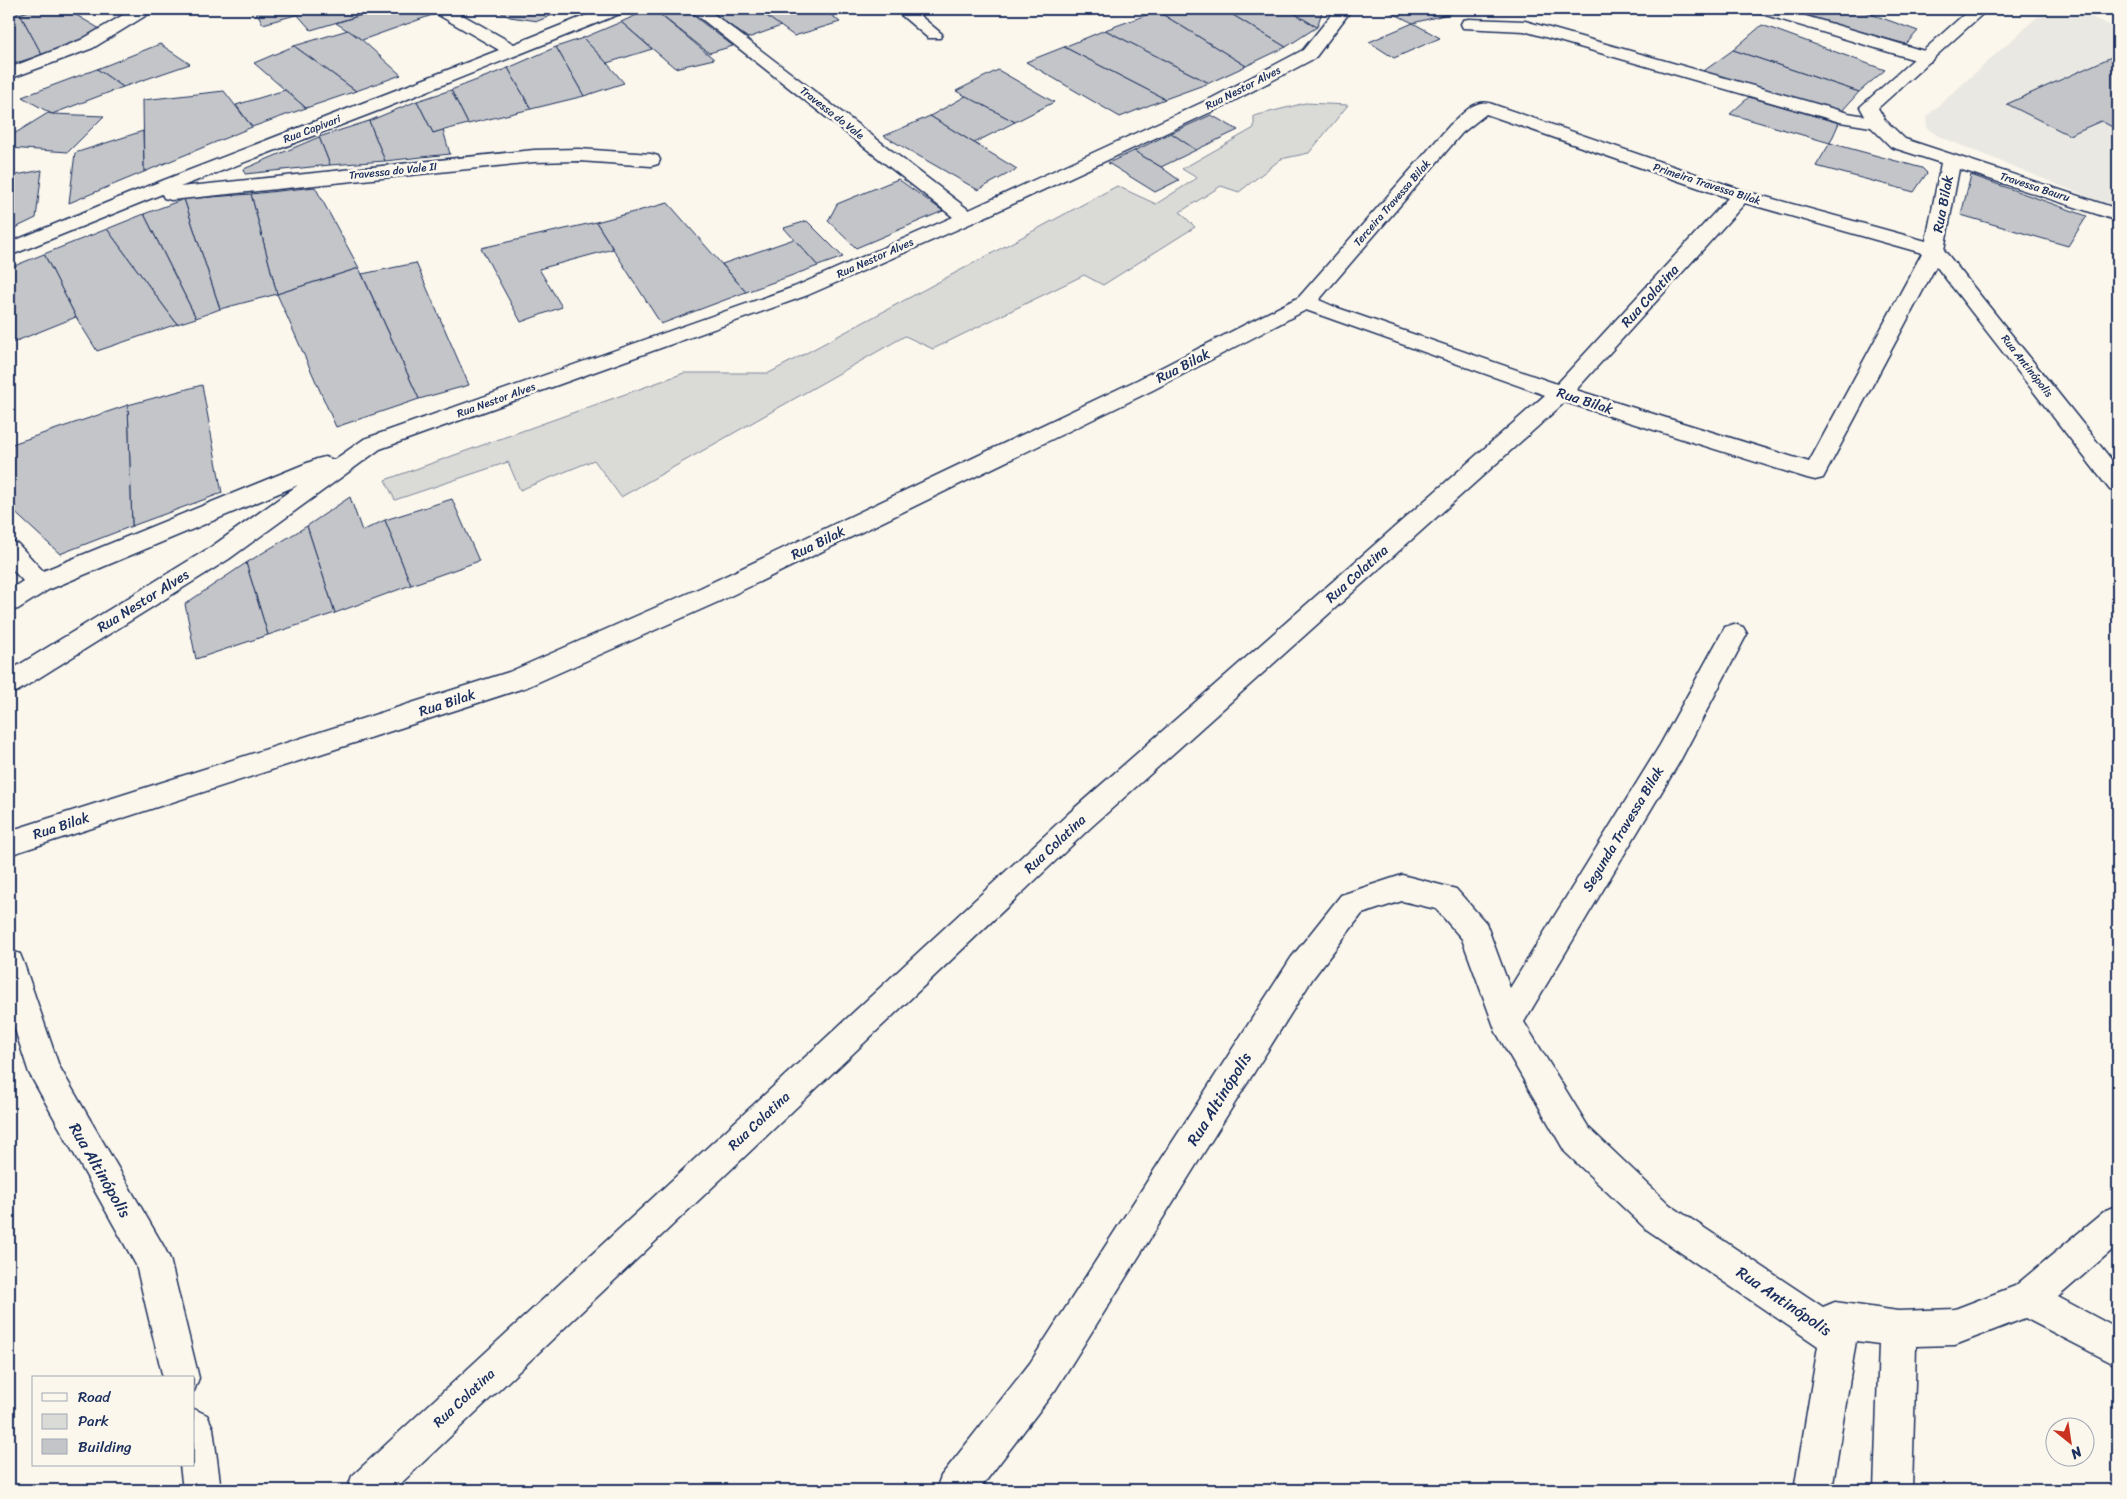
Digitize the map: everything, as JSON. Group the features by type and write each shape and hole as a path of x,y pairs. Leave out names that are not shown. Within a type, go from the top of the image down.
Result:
{"street":[{"path":"9,74 86,44 144,9"},
{"path":"441,9 512,50"},
{"name":"Rua Capivari","path":"9,250 135,198 374,106 616,9"},
{"name":"Travessa do Vale","path":"697,9 967,218"},
{"path":"902,9 934,34"},
{"name":"Rua Nestor Alves","path":"9,602 39,583 372,444 801,291 967,218 1218,102 1309,54 1344,9"},
{"path":"1765,9 1925,57"},
{"path":"1877,123 1869,107 1980,9"},
{"path":"1469,24 1525,26 1846,118 1877,123"},
{"name":"Primeira Travessa Bilak","path":"1483,107 1741,196 1934,250"},
{"name":"Terceira Travessa Bilak","path":"1306,302 1456,129 1483,107"},
{"name":"Rua Bilak","path":"9,843 501,686 573,658 709,595 1136,390 1306,302 1337,315 1561,393 1815,472 1934,250 1951,161 1898,143 1877,123"},
{"name":"Travessa do Vale II","path":"135,198 534,156 579,155 651,160"},
{"name":"Travessa Bauru","path":"1951,161 2118,215"},
{"name":"Rua Colatina","path":"366,1490 1079,821 1561,393 1741,196"},
{"name":"Rua Antinópolis","path":"1934,250 2118,484"},
{"name":"Rua Nestor Alves","path":"9,684 220,553 372,444"},
{"path":"9,550 39,583"},
{"name":"Segunda Travessa Bilak","path":"1507,1022 1670,753 1734,634"},
{"name":"Rua Altinópolis","path":"955,1490 1043,1376 1302,968 1352,904 1402,888 1445,898 1475,932 1507,1022"},
{"name":"Rua Altinópolis","path":"9,964 45,1073 152,1260 181,1376"},
{"name":"Rua Antinópolis","path":"1507,1022 1577,1140 1658,1217 1838,1338"},
{"name":"Rua Antinópolis","path":"1838,1338 1835,1320 1898,1329 1956,1327 2027,1300 2118,1222"},
{"path":"2027,1300 2118,1348"},
{"path":"1893,1490 1898,1329"},
{"path":"1813,1490 1838,1338"},
{"path":"195,1436 202,1490"}],"shaded area":[{"path":"2046,9 2065,9 2082,13 2118,29 2118,206 2096,200 1938,136 1927,128 1926,117"}],"green space":[{"path":"1305,103 1348,105 1309,153 1281,159 1239,192 1221,186 1180,212 1195,227 1103,285 1084,275 933,349 905,336 621,497 594,460 520,490 508,462 395,500 385,480 684,373 769,373 1117,186 1156,204 1197,178 1182,169 1254,128 1254,116"}],"building":[{"path":"10,9 34,9 20,14"},
{"path":"34,9 66,9 100,29 79,43 42,55 20,14"},
{"path":"255,9 275,9 275,12 285,9 317,9 263,24"},
{"path":"317,9 381,9 311,30 297,14"},
{"path":"381,9 426,9 435,14 362,40 336,23"},
{"path":"494,9 557,9 562,11 538,21 510,17"},
{"path":"653,9 714,59 675,68 621,22"},
{"path":"653,9 685,9 733,46 709,53"},
{"path":"707,9 757,9 781,26 748,38"},
{"path":"757,9 824,9 840,22 794,36"},
{"path":"1163,9 1223,9 1286,47 1246,66 1157,11"},
{"path":"1223,9 1287,9 1317,27 1286,47"},
{"path":"1287,9 1323,9 1317,27"},
{"path":"1384,9 1446,9 1452,13 1413,23"},
{"path":"1857,9 1918,31 1906,44 1781,10"},
{"path":"1157,11 1246,66 1209,83 1105,30"},
{"path":"20,14 42,55 9,65 9,16"},
{"path":"621,22 652,49 607,63 583,38"},
{"path":"1413,23 1440,38 1394,58 1369,42"},
{"path":"1762,25 1885,70 1859,92 1733,50"},
{"path":"348,30 401,75 356,91 294,46"},
{"path":"1105,30 1209,83 1165,99 1064,47"},
{"path":"583,38 624,83 584,96 556,47"},
{"path":"160,44 190,64 123,87 97,69"},
{"path":"294,46 356,91 306,108 254,63"},
{"path":"556,47 584,96 531,109 508,68"},
{"path":"1064,47 1165,99 1120,117 1026,62"},
{"path":"1733,50 1859,92 1842,111 1701,73"},
{"path":"2118,54 2118,130 2101,121 2069,135 2007,104"},
{"path":"508,68 531,109 468,124 451,90"},
{"path":"97,69 123,87 52,114 22,97"},
{"path":"998,70 1054,102 1015,122 956,91"},
{"path":"285,90 306,108 252,127 236,105"},
{"path":"451,90 468,124 433,133 417,101"},
{"path":"224,91 252,127 144,172 143,100"},
{"path":"966,96 1015,122 974,143 930,116"},
{"path":"1749,97 1839,123 1830,143 1730,114"},
{"path":"417,101 433,133 443,130 450,154 385,161 369,121"},
{"path":"48,113 104,116 68,152 9,148 9,137"},
{"path":"1211,115 1238,130 1196,150 1171,133"},
{"path":"930,116 1017,169 978,190 884,136"},
{"path":"369,121 385,161 330,165 319,137"},
{"path":"143,131 144,172 69,203 75,153"},
{"path":"1171,133 1196,150 1161,167 1134,151"},
{"path":"319,137 330,165 245,174 244,169"},
{"path":"1830,143 1922,168 1927,173 1914,192 1816,166"},
{"path":"1134,151 1179,180 1155,192 1108,163"},
{"path":"42,170 36,218 9,231 9,183 11,176"},
{"path":"1971,175 2087,216 2068,246 1961,215"},
{"path":"898,179 943,211 856,248 828,221 837,204"},
{"path":"315,187 359,268 277,294 251,194"},
{"path":"251,194 277,294 220,309 184,199"},
{"path":"184,199 220,309 196,318 144,214"},
{"path":"668,203 746,292 661,324 596,222"},
{"path":"144,214 196,318 177,324 107,229"},
{"path":"807,221 843,257 818,266 784,228"},
{"path":"596,222 613,249 539,269 562,307 521,322 481,248"},
{"path":"107,229 177,324 97,351 76,317 44,254"},
{"path":"794,239 818,266 746,292 722,264"},
{"path":"44,254 76,317 9,344 9,268"},
{"path":"416,263 469,385 419,399 362,274"},
{"path":"359,268 419,399 336,427 277,294"},
{"path":"202,385 222,493 132,526 128,405"},
{"path":"128,405 132,526 60,554 9,507 9,445"},
{"path":"350,497 362,531 385,520 411,585 335,613 307,526"},
{"path":"452,499 479,561 411,585 385,520"},
{"path":"307,526 335,613 268,635 246,563"},
{"path":"246,563 268,635 196,659 185,604"}]}
